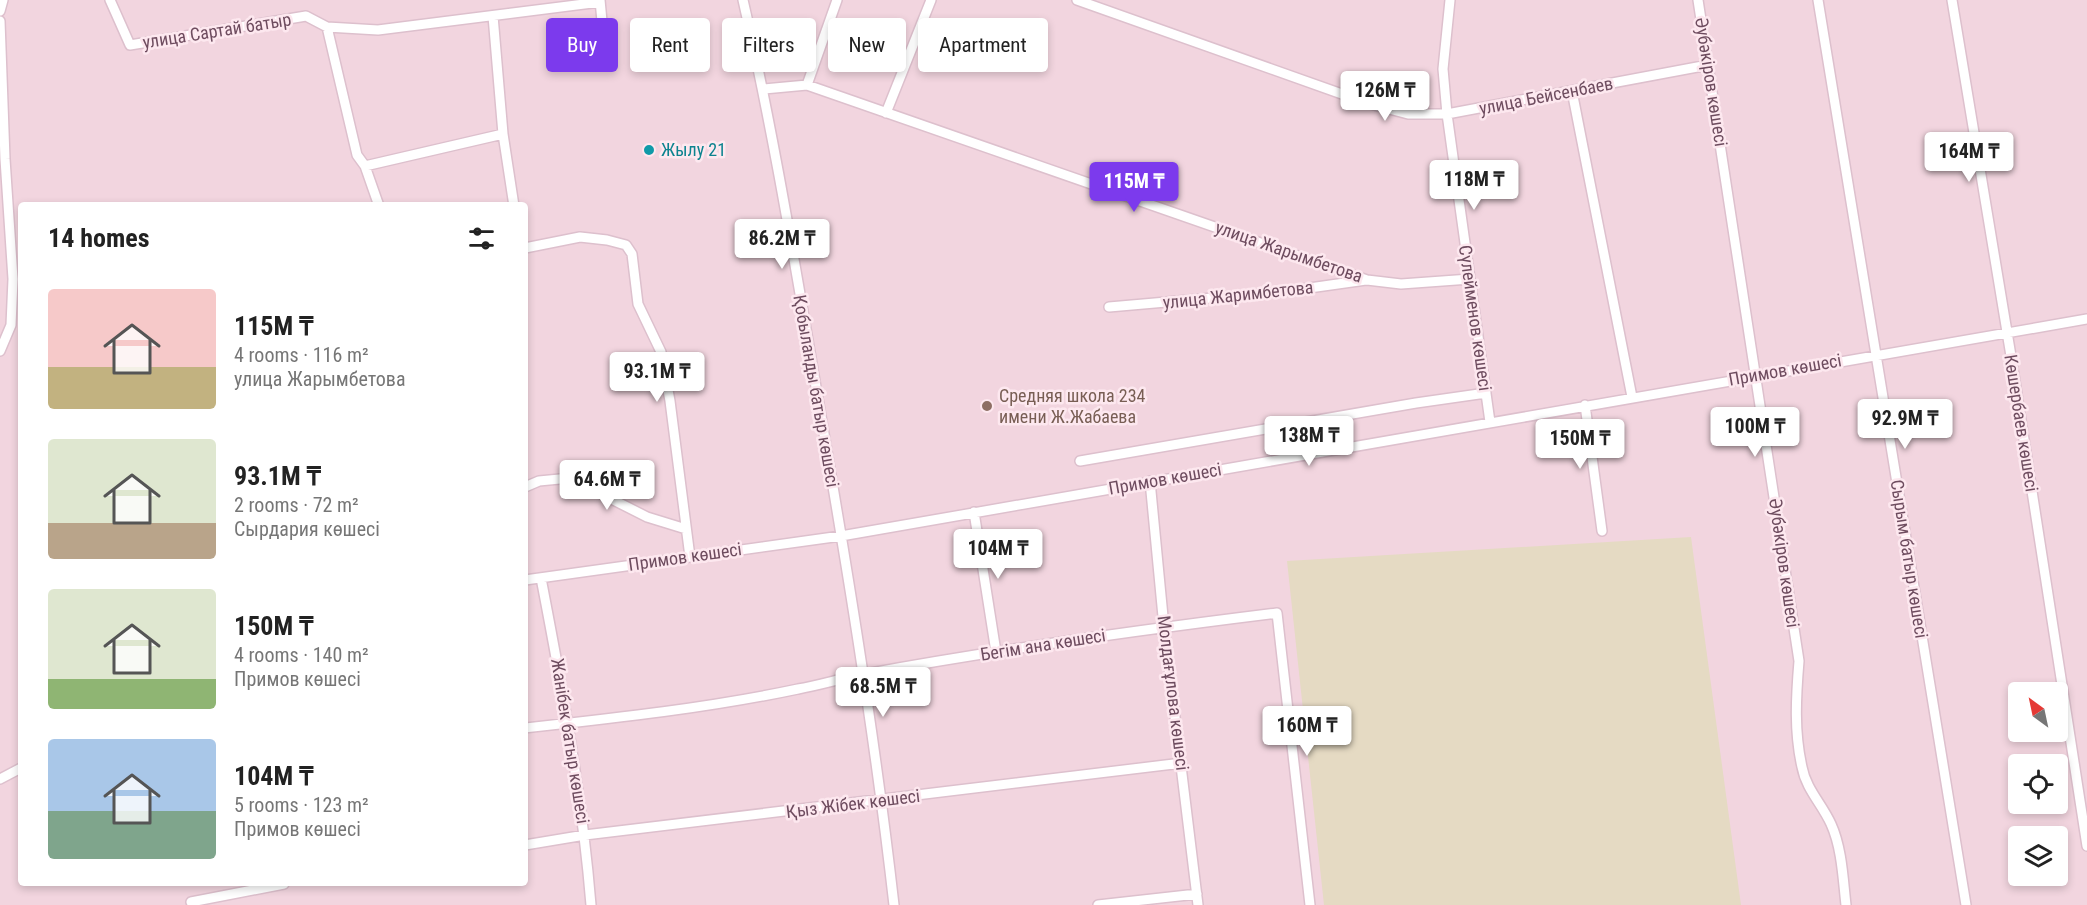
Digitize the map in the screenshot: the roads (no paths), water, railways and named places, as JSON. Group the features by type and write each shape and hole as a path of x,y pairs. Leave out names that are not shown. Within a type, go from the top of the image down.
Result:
{"street":[{"path":"0,11 3,0"},
{"name":"улица Сартай батыр","path":"110,0 130,45 306,16 327,27 378,30 600,1"},
{"name":"Қобыланды батыр көшесі","path":"743,0 764,89 841,536 882,801 894,905"},
{"path":"764,89 807,85 837,0"},
{"path":"885,113 931,0"},
{"name":"улица Бейсенбаев","path":"1077,0 1370,104 1408,114 1447,114 1708,65"},
{"name":"Сүлейменов көшесі","path":"1450,0 1443,69 1447,114 1490,422"},
{"name":"Әубәкіров көшесі","path":"1698,0 1799,662 1796,704 1797,741 1802,769 1812,793 1831,824 1840,860 1846,905"},
{"name":"Сырым батыр көшесі","path":"1818,0 1966,905"},
{"name":"Көшербаев көшесі","path":"1952,0 2007,332 2087,846"},
{"path":"600,1 602,18"},
{"path":"493,16 503,134 513,202"},
{"path":"0,21 5,159 13,279 11,325 0,351"},
{"path":"327,27 357,155 365,166 378,202"},
{"name":"улица Жарымбетова","path":"807,85 1367,280 1401,284 1470,279"},
{"path":"1572,91 1632,397"},
{"path":"365,166 503,134"},
{"path":"528,247 580,237 626,245 632,254 638,304 661,352 670,401 690,557"},
{"name":"улица Жаримбетова","path":"1108,307 1281,292 1367,280"},
{"name":"Примов көшесі","path":"528,580 841,536 2087,319"},
{"path":"1080,461 1416,402 1486,393"},
{"path":"1585,405 1602,531"},
{"path":"528,486 539,481 570,478 647,517 686,529"},
{"name":"Молдағұлова көшесі","path":"1150,481 1164,627 1198,905"},
{"path":"974,512 996,652"},
{"name":"Жанібек батыр көшесі","path":"541,578 569,723 585,835 591,905"},
{"name":"Бегім ана көшесі","path":"528,728 666,711 996,652 1277,613 1310,905"},
{"name":"Қыз Жібек көшесі","path":"528,844 585,835 882,801 1182,763"},
{"path":"0,779 18,770"},
{"path":"191,902 274,886"},
{"path":"1098,905 1197,894"}],"place":[{"name":"Жылу 21","path":"649,150"},
{"name":"Средняя школа 234 имени Ж.Жабаева","path":"987,406"}]}
